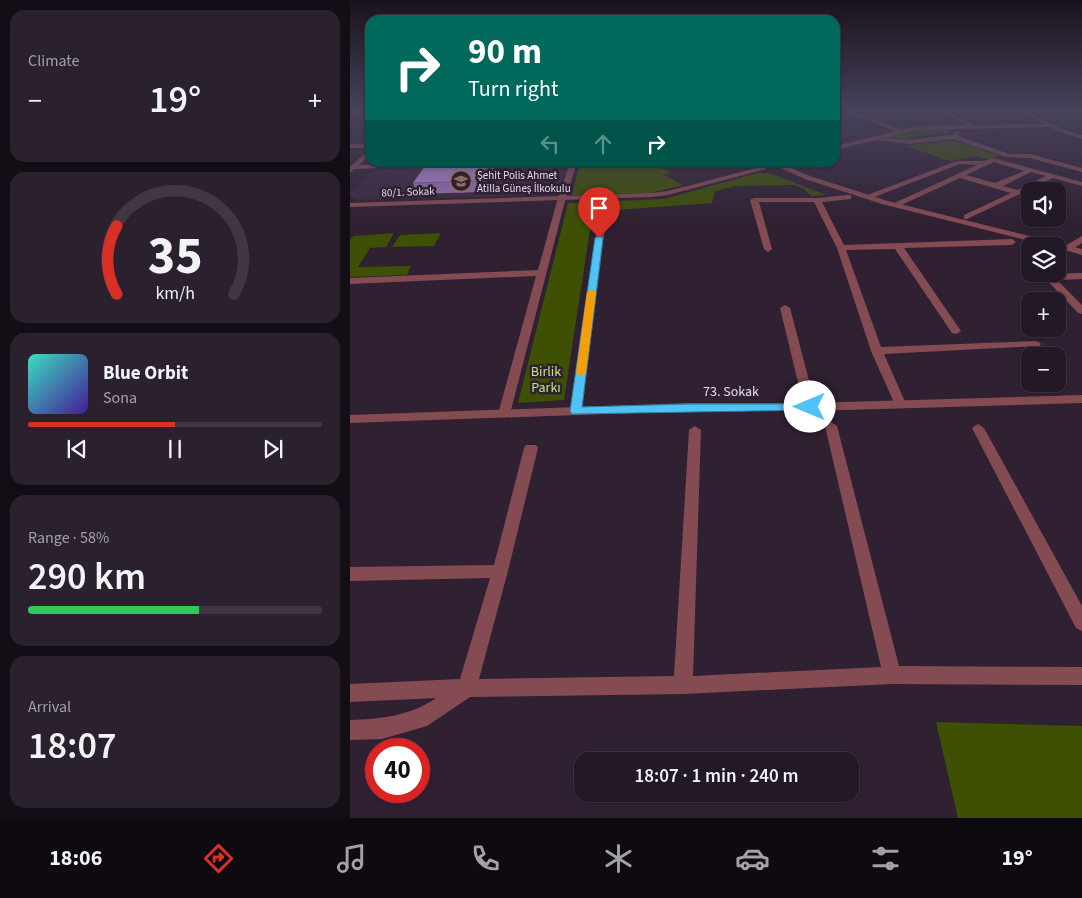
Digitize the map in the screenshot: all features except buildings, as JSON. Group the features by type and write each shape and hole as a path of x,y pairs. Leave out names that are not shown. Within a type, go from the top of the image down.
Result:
{"street":[{"path":"986,148 1008,156"},
{"path":"352,169 365,156"},
{"path":"894,205 990,161 1008,156 1030,156 1082,170"},
{"path":"866,197 959,162 990,161 1082,184"},
{"path":"352,169 393,167"},
{"path":"504,414 562,197 572,167"},
{"name":"80/1. Sokak","path":"350,205 668,193 761,167"},
{"path":"777,167 812,186 1021,244"},
{"path":"781,167 894,205 1082,252"},
{"path":"996,186 1031,170"},
{"path":"958,175 1017,192"},
{"path":"967,217 1052,176"},
{"path":"576,411 605,196"},
{"path":"768,249 754,200 817,200 848,197"},
{"path":"817,200 841,248 878,351 900,404"},
{"path":"1068,248 1082,239"},
{"path":"841,248 1012,242"},
{"path":"898,246 956,331"},
{"path":"1066,255 1082,259"},
{"path":"350,281 542,273"},
{"path":"1082,276 1049,277 1082,311"},
{"path":"785,308 810,407"},
{"path":"878,351 1035,344"},
{"name":"73. Sokak","path":"350,419 690,407 810,407 1082,399"},
{"path":"831,426 892,675"},
{"path":"978,428 1082,623"},
{"path":"683,685 695,430"},
{"path":"350,730 382,729 427,716 467,688 500,571 531,448"},
{"path":"350,574 500,571"},
{"path":"350,693 467,688 683,685 892,675 1082,676"}],"shaded area":[{"name":"Şehit Polis Ahmet Atilla Güneş İlkokulu","path":"566,167 556,195 356,200 350,196 350,193 374,169"}],"green space":[{"path":"912,148 977,148 1000,156 987,159 975,156 950,161"},
{"path":"579,167 658,167 671,172 663,175 683,185 650,193 572,195"},
{"path":"758,173 769,173 826,195 811,196 804,189 794,185 735,186 715,191 712,203 615,210 616,201 664,199"},
{"name":"Birlik Parkı","path":"568,203 594,203 564,400 518,403"},
{"path":"394,233 386,247 370,248 358,267 411,266 407,275 350,277 350,240 354,236"},
{"path":"441,233 434,246 392,247 400,235"},
{"path":"936,722 1082,726 1082,818 958,818"}],"slow traffic":[{"path":"581,373 592,292"}],"place":[{"name":"Şehit Polis Ahmet Atilla Güneş İlkokulu","path":"461,181"}],"route":[{"path":"599,238 576,411 690,407 810,407"}]}
